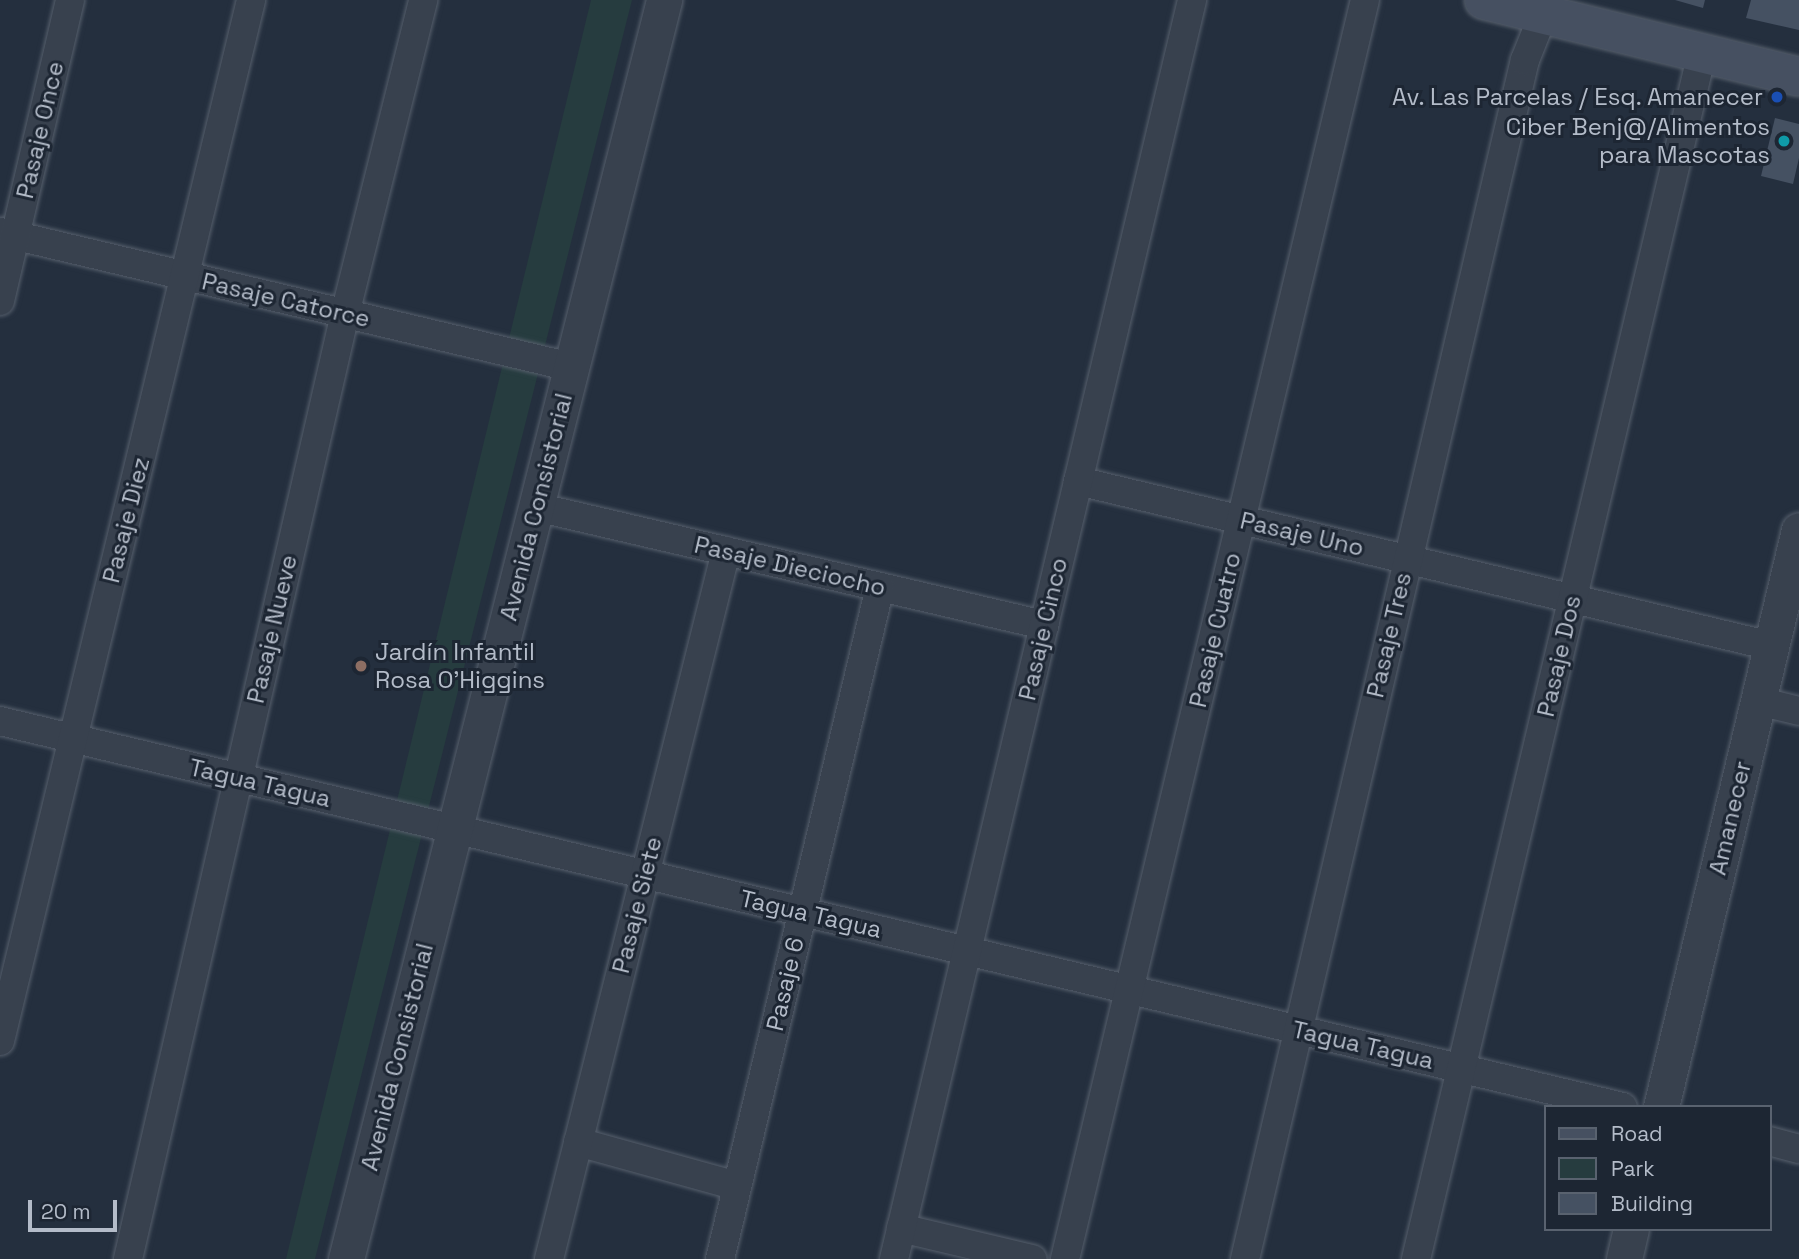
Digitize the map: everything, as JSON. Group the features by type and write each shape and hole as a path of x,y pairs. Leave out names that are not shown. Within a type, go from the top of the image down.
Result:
{"main road":[{"path":"1484,0 1548,8 1702,53 1799,77"}],"street":[{"name":"Pasaje Once","path":"0,301 8,234 70,0"},
{"name":"Pasaje Diez","path":"0,1041 251,0"},
{"name":"Pasaje Nueve","path":"128,1259 345,314 423,0"},
{"name":"Avenida Consistorial","path":"346,1259 664,0"},
{"name":"Pasaje Cinco","path":"894,1259 1192,0"},
{"name":"Pasaje Cuatro","path":"1065,1259 1366,0"},
{"name":"Pasaje Tres","path":"1244,1259 1525,60 1548,8"},
{"name":"Pasaje Dos","path":"1416,1259 1702,53"},
{"name":"Pasaje Catorce","path":"8,234 571,368"},
{"name":"Pasaje Uno","path":"1078,481 1771,646"},
{"name":"Pasaje Dieciocho","path":"536,507 1044,625"},
{"name":"Amanecer","path":"1661,1105 1799,530"},
{"name":"Pasaje Siete","path":"549,1259 726,551"},
{"name":"Pasaje 6","path":"720,1259 880,587"},
{"path":"1758,701 1799,711"},
{"name":"Tagua Tagua","path":"0,722 1615,1105"},
{"path":"578,1142 737,1186"},
{"path":"1771,1142 1799,1149"},
{"path":"901,1228 1032,1259"},
{"path":"1624,1259 1631,1231"}],"green space":[{"path":"591,0 632,0 315,1259 286,1259"}],"building":[{"path":"1675,0 1705,0 1703,8"},
{"path":"1751,0 1799,0 1799,30 1746,18"},
{"name":"Ciber Benj@/Alimentos para Mascotas","path":"1775,118 1799,124 1799,158 1793,184 1761,176"}],"place":[{"name":"Av. Las Parcelas / Esq. Amanecer","path":"1777,97"},
{"name":"Ciber Benj@/Alimentos para Mascotas","path":"1784,141"},
{"name":"Jardín Infantil Rosa O'Higgins","path":"361,666"}]}
